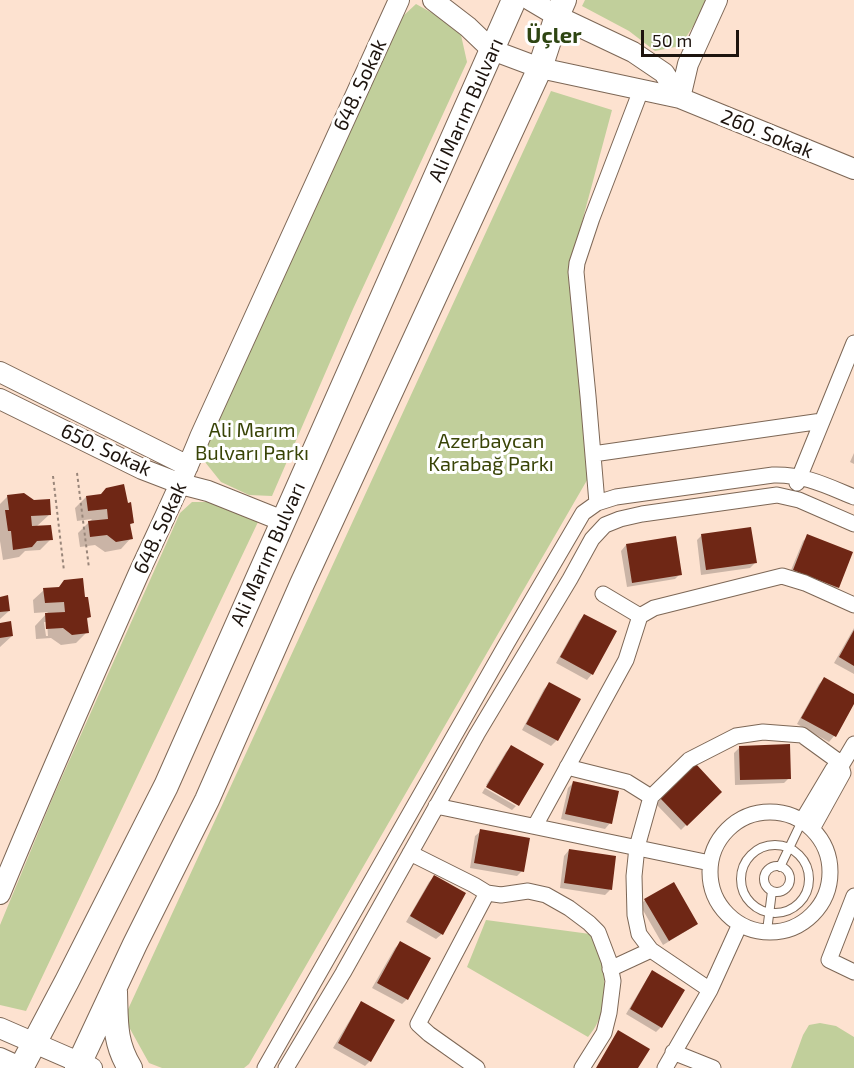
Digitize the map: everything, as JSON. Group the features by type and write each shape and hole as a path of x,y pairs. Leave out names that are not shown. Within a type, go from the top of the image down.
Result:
{"main road":[{"name":"Ali Marım Bulvarı","path":"21,1068 36,1043 166,786 514,0"},
{"path":"83,1066 115,987 207,800 302,584 540,68 561,8"},
{"path":"115,987 118,1041 130,1068"}],"street":[{"name":"648. Sokak","path":"0,894 40,797 200,437 399,0"},
{"path":"433,0 468,27 492,50"},
{"path":"530,0 561,8 641,57 664,73 680,98"},
{"path":"680,98 688,64 717,0"},
{"name":"260. Sokak","path":"492,50 540,68 680,98 854,169"},
{"path":"597,503 576,272 592,218 641,90"},
{"path":"792,498 854,343"},
{"path":"0,372 185,475"},
{"name":"650. Sokak","path":"0,399 142,469 185,475 208,491 282,521"},
{"path":"593,454 822,420"},
{"path":"265,1068 583,513 597,503 616,497 785,474 807,478 854,497"},
{"path":"286,1068 343,973 477,734 592,539 604,525 642,514 768,495 792,498 854,524"},
{"path":"535,826 626,660 640,616 654,608 782,576 805,583 854,605"},
{"path":"603,594 640,616"},
{"path":"710,990 651,950 639,934 635,915 634,876 637,848 651,797 689,760 736,736 764,732 802,735 841,765"},
{"path":"807,825 833,769 841,765 854,744"},
{"path":"567,767 627,782 651,797"},
{"path":"436,806 710,863"},
{"path":"769,811 786,813 807,825 824,845 830,861 830,878 826,894 818,909 805,921 773,932 756,930 740,924 719,905 713,892 710,863 715,847 736,821 752,814 769,811"},
{"path":"410,853 487,893 501,895 528,891 546,895 569,908 598,932 613,981 604,1033 582,1068"},
{"path":"477,1068 418,1024 487,893"},
{"path":"854,897 829,960 854,972"},
{"path":"665,1068 710,990 740,924"},
{"path":"610,969 651,950"},
{"path":"0,1028 83,1066"},
{"path":"673,1052 713,1068"},
{"path":"0,1058 21,1068"}],"lane":[{"path":"780,867 789,848 807,825"},
{"path":"771,845 789,848 798,854 806,865 809,878 807,891 800,902 789,910 770,912 758,909 745,896 741,884 743,866 759,849 771,845"},
{"path":"780,867 789,876 788,885 781,891 772,891 765,884 765,875 771,868 780,867"},
{"path":"767,931 772,891"}],"path":[{"path":"77,473 89,568"},
{"path":"53,476 64,571"}],"green space":[{"path":"585,0 707,0 702,13 680,46 655,51 629,31 582,6"},
{"name":"Ali Marım Bulvarı Parkı","path":"416,4 434,14 461,35 467,62 353,309 272,496 249,495 221,482 205,462 208,442 403,16"},
{"name":"Azerbaycan Karabağ Parkı","path":"551,91 612,110 571,263 590,475 249,1064 244,1068 162,1068 149,1063 124,1018"},
{"name":"Ali Marım Bulvarı Parkı","path":"192,502 213,502 258,522 26,1011 0,1005 0,925 53,797 180,513"},
{"path":"486,920 590,934 602,965 604,994 598,1021 588,1037 467,967"},
{"path":"820,1023 836,1026 854,1037 854,1068 791,1068 809,1025"}],"building":[{"path":"124,484 128,503 131,502 134,523 130,524 133,539 116,542 107,535 90,537 88,521 108,519 107,509 88,511 86,496 101,494 106,488"},
{"path":"24,493 34,500 50,499 51,515 31,516 32,526 51,525 53,540 37,541 32,547 13,550 5,510 9,510 7,495"},
{"path":"751,527 757,563 706,570 701,534"},
{"path":"807,534 853,552 839,588 793,570"},
{"path":"676,536 682,575 632,583 626,544"},
{"path":"83,578 85,597 88,597 91,617 87,618 89,633 72,635 63,628 46,629 45,613 65,612 64,602 45,603 43,588 59,587 64,580"},
{"path":"8,595 10,611 0,612 0,597"},
{"path":"584,614 617,631 593,675 560,657"},
{"path":"11,621 13,636 0,638 0,623"},
{"path":"854,630 854,666 839,657"},
{"path":"824,677 854,694 854,704 836,737 801,718"},
{"path":"549,682 581,699 558,741 526,724"},
{"path":"790,744 791,779 740,780 739,746"},
{"path":"511,745 544,764 519,806 486,787"},
{"path":"696,764 722,792 687,826 660,798"},
{"path":"573,781 619,791 612,824 565,814"},
{"path":"480,829 530,838 524,872 474,863"},
{"path":"569,849 616,856 612,890 564,883"},
{"path":"434,875 466,893 443,935 410,916"},
{"path":"674,882 698,924 669,941 644,899"},
{"path":"400,941 431,958 408,1000 377,983"},
{"path":"652,970 685,990 662,1028 630,1009"},
{"path":"361,1001 395,1020 371,1062 338,1043"},
{"path":"618,1030 650,1049 638,1068 596,1068"}],"district":[{"name":"Üçler","path":"554,36"}]}
